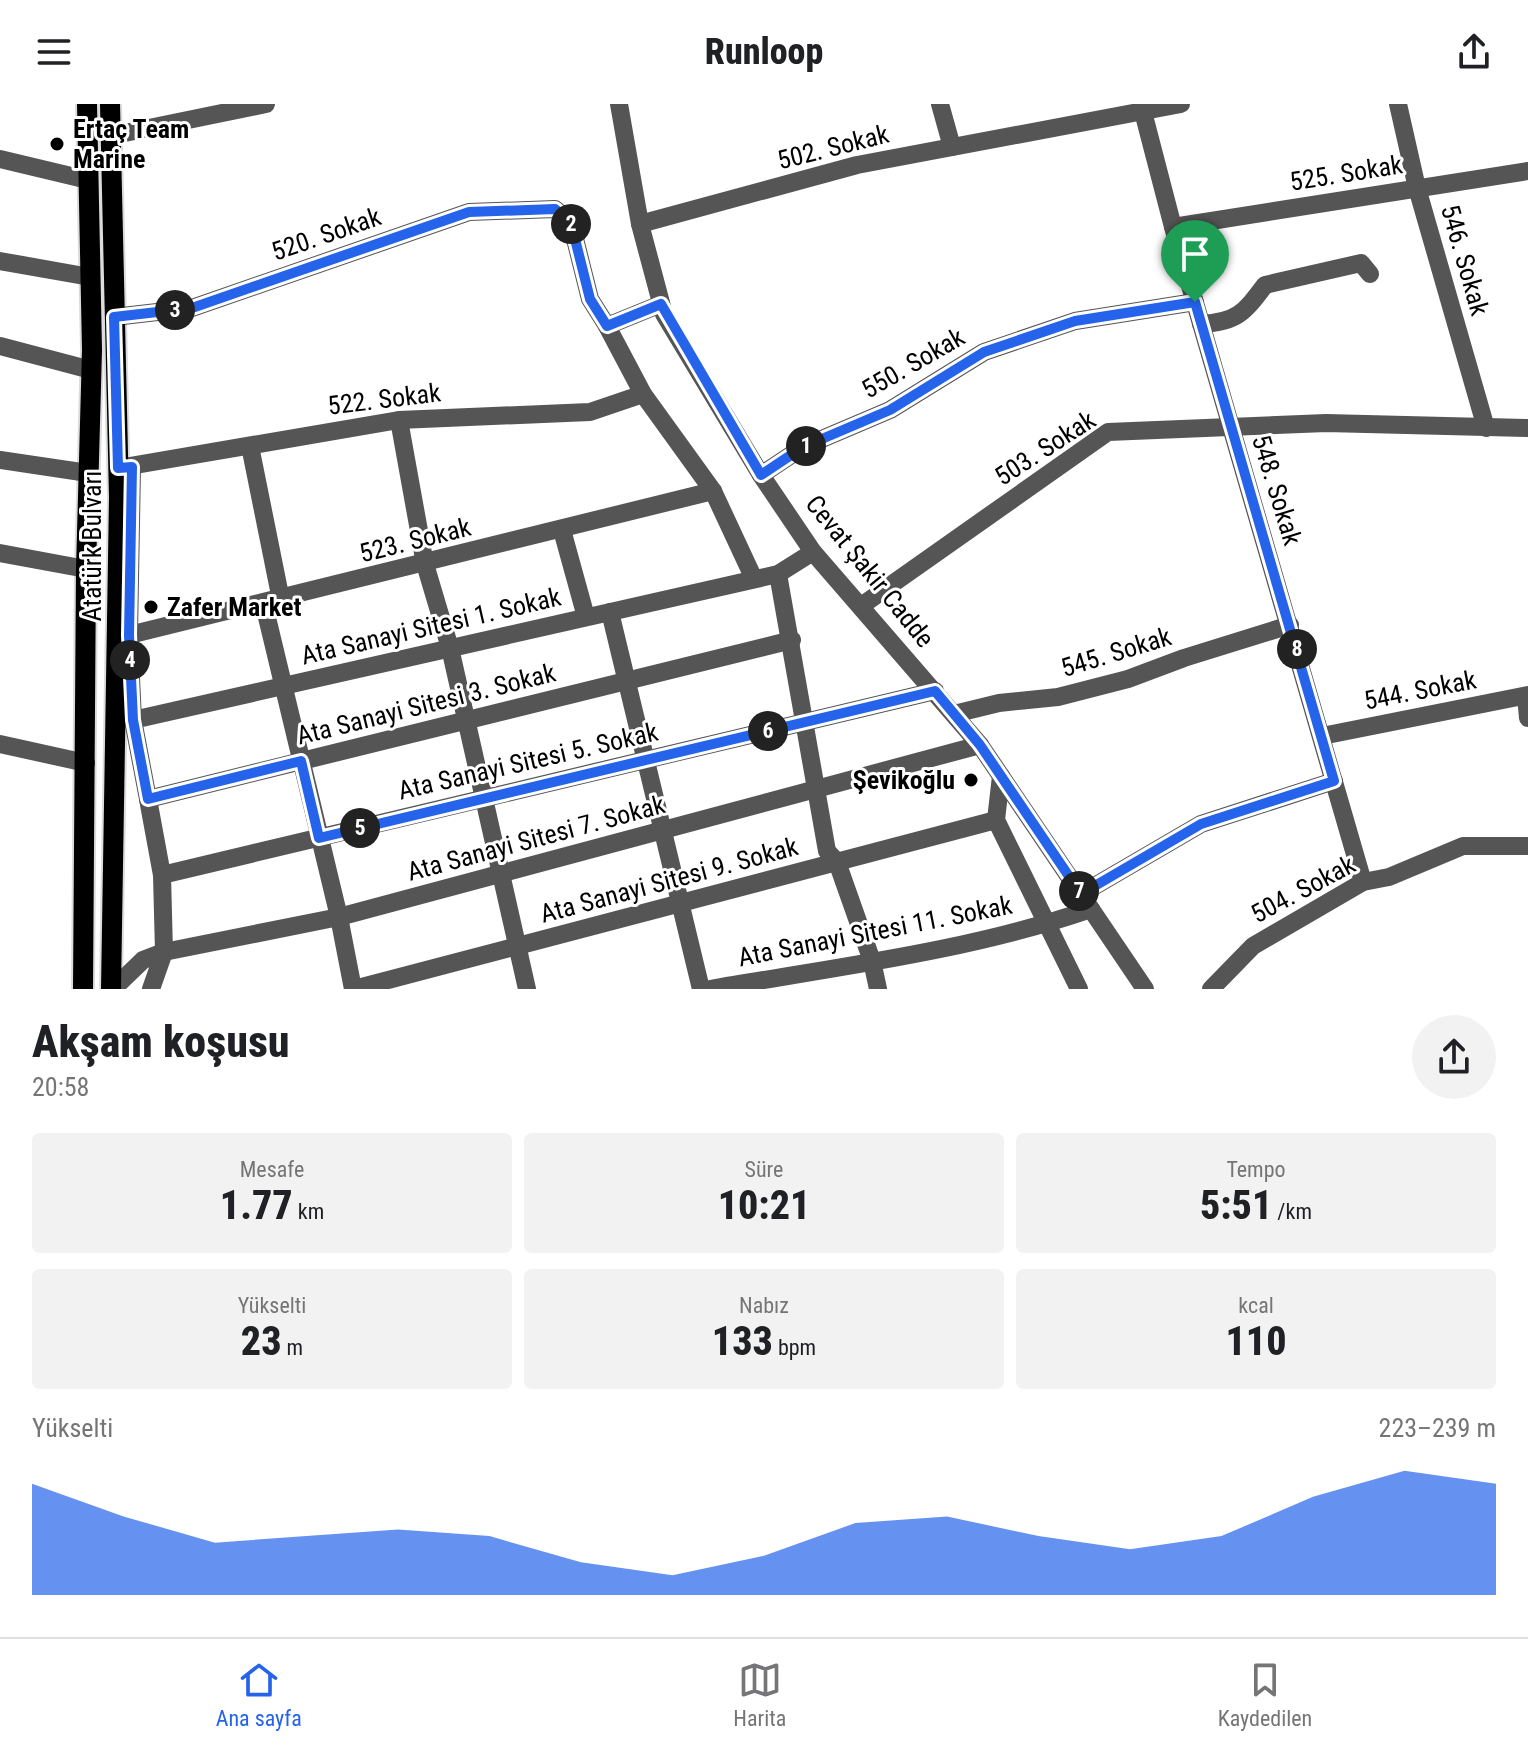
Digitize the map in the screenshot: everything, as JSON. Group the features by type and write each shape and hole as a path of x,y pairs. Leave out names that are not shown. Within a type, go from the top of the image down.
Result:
{"main road":[{"name":"Atatürk Bulvarı","path":"83,989 86,569 91,370 87,104"},
{"name":"Atatürk Bulvarı","path":"110,104 114,317 125,467 112,989"}],"street":[{"path":"110,136 266,104"},
{"name":"Cevat Şakir Cadde","path":"619,104 640,224 661,304 761,475 813,552 980,745 1145,989"},
{"path":"940,104 952,147"},
{"name":"502. Sokak","path":"640,224 857,165 1142,108 1181,104"},
{"name":"546. Sokak","path":"1398,104 1417,188 1486,428"},
{"name":"548. Sokak","path":"1142,108 1173,227 1363,882"},
{"path":"0,159 88,180"},
{"name":"525. Sokak","path":"1173,227 1528,171"},
{"name":"520. Sokak","path":"114,317 192,308 469,212 555,209 571,223 590,299 607,326"},
{"path":"0,261 90,277"},
{"path":"1201,324 1227,323 1248,308 1265,285 1361,263 1370,274"},
{"name":"550. Sokak","path":"761,475 803,447 890,410 984,352 1075,321 1195,302"},
{"path":"661,304 607,326 643,394 713,491 754,579"},
{"path":"0,346 91,370"},
{"name":"522. Sokak","path":"125,467 399,420 590,412 643,394"},
{"path":"399,420 425,564 450,648 527,989"},
{"name":"503. Sokak","path":"861,606 1108,432 1326,423 1528,428"},
{"path":"250,446 283,686 354,989"},
{"path":"0,460 88,473"},
{"name":"523. Sokak","path":"123,637 713,491"},
{"path":"562,530 586,617"},
{"name":"Ata Sanayi Sitesi 1. Sokak","path":"133,720 778,574 813,552"},
{"path":"0,553 86,569"},
{"path":"778,574 827,851 837,862 872,961 878,989"},
{"path":"610,612 678,904 701,989"},
{"name":"545. Sokak","path":"954,714 999,703 1058,697 1128,679 1290,625"},
{"path":"123,637 133,720 162,875 164,952 151,989"},
{"name":"Ata Sanayi Sitesi 3. Sokak","path":"148,799 792,640"},
{"name":"Ata Sanayi Sitesi 5. Sokak","path":"162,875 935,691"},
{"path":"1527,696 1528,718"},
{"name":"544. Sokak","path":"1322,736 1527,696"},
{"path":"0,744 86,763"},
{"name":"Ata Sanayi Sitesi 7. Sokak","path":"112,989 143,960 164,952 339,917 980,745"},
{"path":"1001,776 996,820 1050,924 1079,989"},
{"name":"Ata Sanayi Sitesi 11. Sokak","path":"710,989 872,961 1050,924 1201,824 1334,781"},
{"name":"Ata Sanayi Sitesi 9. Sokak","path":"354,989 996,820"},
{"name":"504. Sokak","path":"1211,989 1253,946 1363,882 1389,877 1463,846 1528,846"}],"place":[{"name":"Ertaç Team Marine","path":"57,144"},
{"name":"Zafer Market","path":"151,607"},
{"name":"Şevikoğlu","path":"971,780"}],"route":[{"path":"555,209 571,223 590,299 607,326 661,304 664,314 761,475 803,447 890,410 984,352 1075,321 1195,302 1334,781 1201,824 1081,894 980,745 935,691 319,838 301,761 148,799 133,720 129,635 132,467 118,468 114,317 192,308 469,212 555,209"}]}
